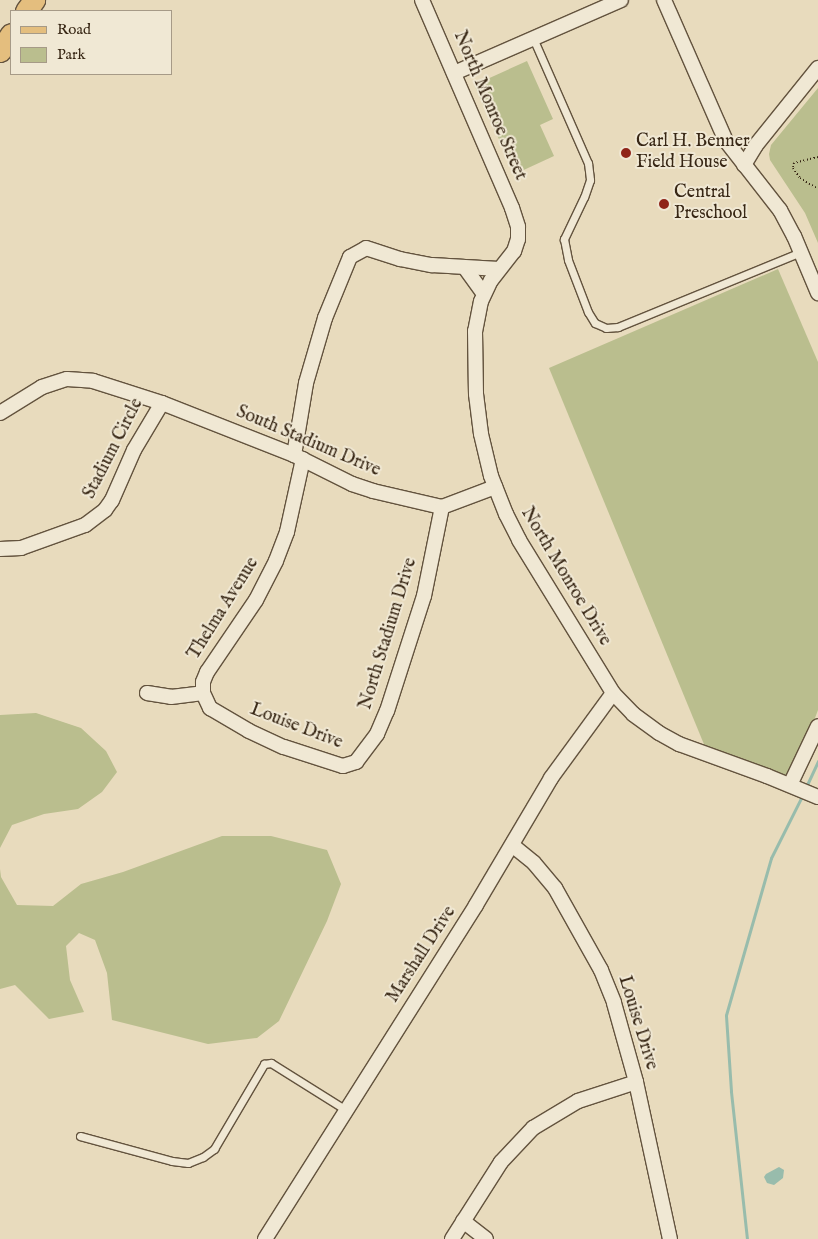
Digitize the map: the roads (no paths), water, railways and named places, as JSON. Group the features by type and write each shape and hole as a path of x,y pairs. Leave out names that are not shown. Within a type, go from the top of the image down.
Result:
{"main road":[{"path":"0,51 10,36"}],"street":[{"name":"North Monroe Street","path":"422,0 512,208 518,227"},
{"path":"454,73 621,0"},
{"path":"664,0 726,141 780,210 818,293"},
{"path":"744,166 756,145 818,68"},
{"name":"North Monroe Drive","path":"518,227 518,239 514,251 499,269 484,294 475,331 476,394 481,434 495,487 519,540 613,693 648,726 679,744 817,796"},
{"name":"Thelma Avenue","path":"203,693 203,682 206,672 256,600 276,561 286,532 299,457 306,383 325,318 350,257 366,248 400,259 465,268"},
{"path":"465,268 499,269"},
{"path":"465,268 484,294"},
{"name":"Stadium Circle","path":"0,413 42,387 67,379 93,380 162,403 134,450 112,500 105,510 85,525 21,548 0,549"},
{"name":"South Stadium Drive","path":"162,403 299,457 342,479 373,491 442,507"},
{"path":"442,507 495,487"},
{"name":"North Stadium Drive","path":"356,762 377,734 395,687 424,596 442,507"},
{"path":"147,692 171,697 203,693"},
{"name":"Louise Drive","path":"203,693 210,708 263,738 343,766 356,762"},
{"name":"Marshall Drive","path":"265,1239 512,845 551,778 613,693"},
{"path":"793,786 818,726"},
{"name":"Louise Drive","path":"512,845 534,863 549,880 589,945 614,1003 636,1082 670,1239"},
{"path":"452,1239 501,1162 534,1128 578,1101 636,1082"},
{"path":"463,1221 486,1239"}],"lane":[{"path":"533,38 588,163 590,180 564,239 568,260 588,312 595,323 606,328 618,326 800,252"},
{"path":"80,1136 172,1161 188,1163 203,1157 214,1149 264,1064 271,1063 346,1110"}],"waterway":[{"path":"805,789 818,761"},
{"path":"747,1239 731,1091 726,1015 771,858 803,794"}],"place":[{"name":"Carl H. Benner Field House","path":"626,153"},
{"name":"Central Preschool","path":"664,204"}]}
